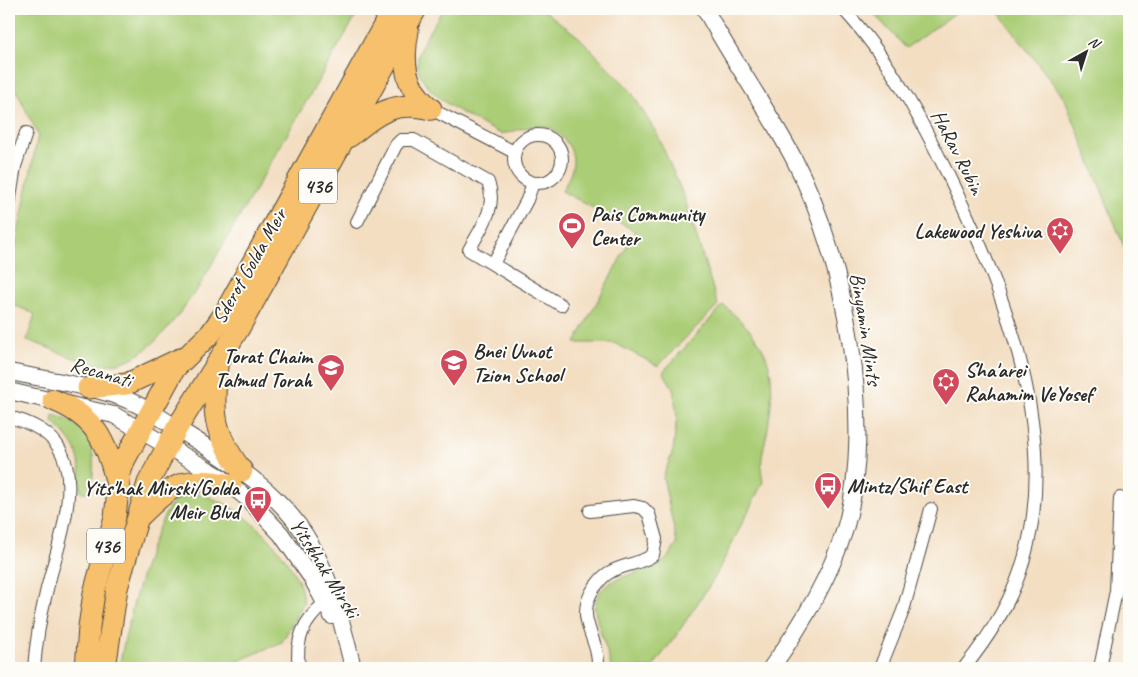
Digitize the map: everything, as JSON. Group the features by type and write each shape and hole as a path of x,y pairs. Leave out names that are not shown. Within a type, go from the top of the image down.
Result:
{"main road":[{"path":"407,11 406,69 419,99 431,109"},
{"name":"Sderot Golda Meir","path":"105,668 117,588 148,483 172,436 218,362 340,145 407,11"},
{"name":"Sderot Golda Meir","path":"86,668 94,594 115,517 118,486 125,459 175,368 211,333 223,316 407,11"},
{"path":"340,145 369,120 391,108 411,105 431,109"},
{"path":"88,388 126,384 187,355"},
{"path":"139,517 169,489 183,483 195,480 210,481 237,478 216,420 218,362"},
{"path":"53,400 71,407 92,423 103,442 118,486"}],"street":[{"name":"Binyamin Mints","path":"705,9 796,162 816,211 840,287 856,396 855,477 845,527 827,575 809,612 771,668"},
{"name":"HaRav Rubin","path":"846,10 868,36 930,137 974,230 1008,316 1027,392 1035,474 1034,503 1024,560 997,621 988,637 964,668"},
{"path":"431,109 514,152"},
{"path":"9,204 15,166 26,133"},
{"path":"539,134 555,141 561,152 562,160 556,176 545,182 533,182 521,177 514,167 514,152 523,139 539,134"},
{"path":"357,222 396,145 401,140 414,140 488,182 493,194 491,208 469,250 561,305"},
{"path":"493,264 527,200 533,182"},
{"name":"Recanati","path":"9,372 88,388 121,398 145,420 172,436"},
{"name":"Recanati","path":"9,391 114,415 145,420"},
{"path":"9,418 32,424 55,441 63,452 69,481 64,521 39,626 34,668"},
{"name":"Yitskhak Mirski","path":"172,436 279,504 309,541 331,590 353,668"},
{"name":"Yitskhak Mirski","path":"237,478 281,534 311,577 347,644"},
{"path":"1100,668 1116,591 1120,498"},
{"path":"590,510 634,506 644,508 649,514 656,538 653,554 646,560 616,569 605,575 591,593 585,613 598,657 598,668"},
{"path":"880,668 903,611 931,509"},
{"path":"299,668 297,656 300,634 310,617 325,603"}],"green space":[{"path":"9,9 360,9 198,288 156,341 128,360 113,364 96,364 79,360 27,340 35,314 9,303 9,264 13,258 38,135 9,75"},
{"path":"443,9 528,9 545,11 580,38 630,90 658,136 684,197 718,305 658,366 614,343 575,343 635,231 562,191 570,176 573,156 566,142 556,131 548,127 539,126 501,134 460,112 433,92 423,80 418,67 419,53"},
{"path":"877,9 961,9 906,48 874,14"},
{"path":"1001,9 1129,9 1129,259 1065,99 998,12"},
{"path":"723,305 752,333 768,361 772,392 762,458 763,482 715,577 652,668 611,668 595,610 599,594 614,581 655,567 663,562 677,544 663,477 673,451 677,416 673,388 663,372"},
{"path":"53,415 78,426 86,434 93,454 91,492 81,492 77,453 69,439 53,422"},
{"path":"198,494 229,506 257,526 290,566 298,580 304,602 282,642 222,668 119,668 140,580 165,514 177,500 188,495"}],"place":[{"name":"Pais Community Center","path":"572,250"},
{"name":"Lakewood Yeshiva","path":"1060,255"},
{"name":"Bnei Uvnot Tzion School","path":"454,387"},
{"name":"Torat Chaim Talmud Torah","path":"331,392"},
{"name":"Sha'arei Rahamim VeYosef","path":"946,406"},
{"name":"Mintz/Shif East","path":"828,510"},
{"name":"Yits'hak Mirski/Golda Meir Blvd","path":"258,524"}]}
